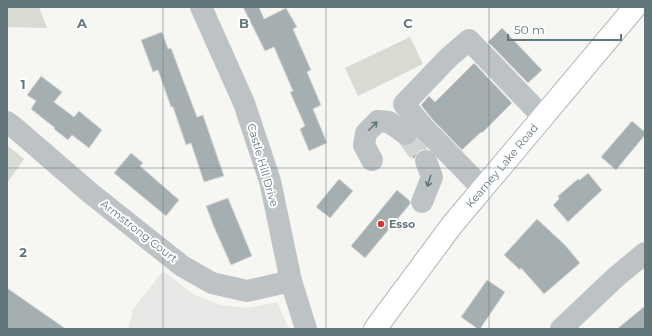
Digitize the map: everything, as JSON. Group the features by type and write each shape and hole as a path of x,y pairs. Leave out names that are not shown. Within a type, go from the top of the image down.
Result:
{"main road":[{"name":"Kearney Lake Road","path":"375,329 452,226 635,7"}],"street":[{"name":"Castle Hill Drive","path":"201,7 244,103 270,181 291,281 306,329"},
{"path":"482,189 404,104 448,58 469,40 543,117"},
{"path":"372,160 364,145 366,133 378,121 389,122 406,134"},
{"name":"Armstrong Court","path":"7,122 89,192 182,266 212,283 247,291 291,281"},
{"path":"422,202 432,177 426,161"},
{"path":"561,329 616,277 645,253"}],"shaded area":[{"path":"7,7 39,7 47,28 7,27"},
{"path":"410,37 423,64 358,96 345,68"},
{"path":"7,145 24,159 7,183"},
{"path":"163,271 193,294 220,305 247,308 277,302 289,329 128,329 133,309"}],"building":[{"path":"243,7 259,7 264,19 286,8 297,27 293,29 311,70 307,72 321,105 313,109 327,143 309,151 300,129 305,126 290,92 293,91 274,47 265,51"},
{"path":"502,28 542,70 528,83 488,42"},
{"path":"162,32 168,49 171,48 197,117 203,115 224,176 204,182 191,143 186,145 158,70 153,72 141,40"},
{"path":"474,63 512,103 482,133 481,132 462,150 432,119 421,105 429,96 435,102"},
{"path":"41,76 62,92 54,102 74,117 79,111 102,130 89,148 72,135 68,140 31,109 36,101 27,95"},
{"path":"632,121 645,132 645,135 616,170 601,157"},
{"path":"417,139 427,149 421,149 414,159 404,146 412,145"},
{"path":"131,153 143,163 140,166 179,200 166,216 114,173"},
{"path":"588,173 602,190 568,222 553,205 559,199 558,196 578,179 580,180"},
{"path":"339,179 353,191 330,218 316,207"},
{"name":"Esso","path":"397,190 410,201 410,204 365,258 351,246"},
{"path":"228,198 252,256 231,265 206,206"},
{"path":"537,219 565,245 580,263 544,294 521,268 520,270 504,255"},
{"path":"487,280 505,292 480,329 478,329 461,317"},
{"path":"7,288 66,329 7,329"},
{"path":"645,306 645,329 617,329"}],"tunnel":[{"path":"406,134 426,161"}],"place":[{"name":"Esso","path":"381,224"}]}
